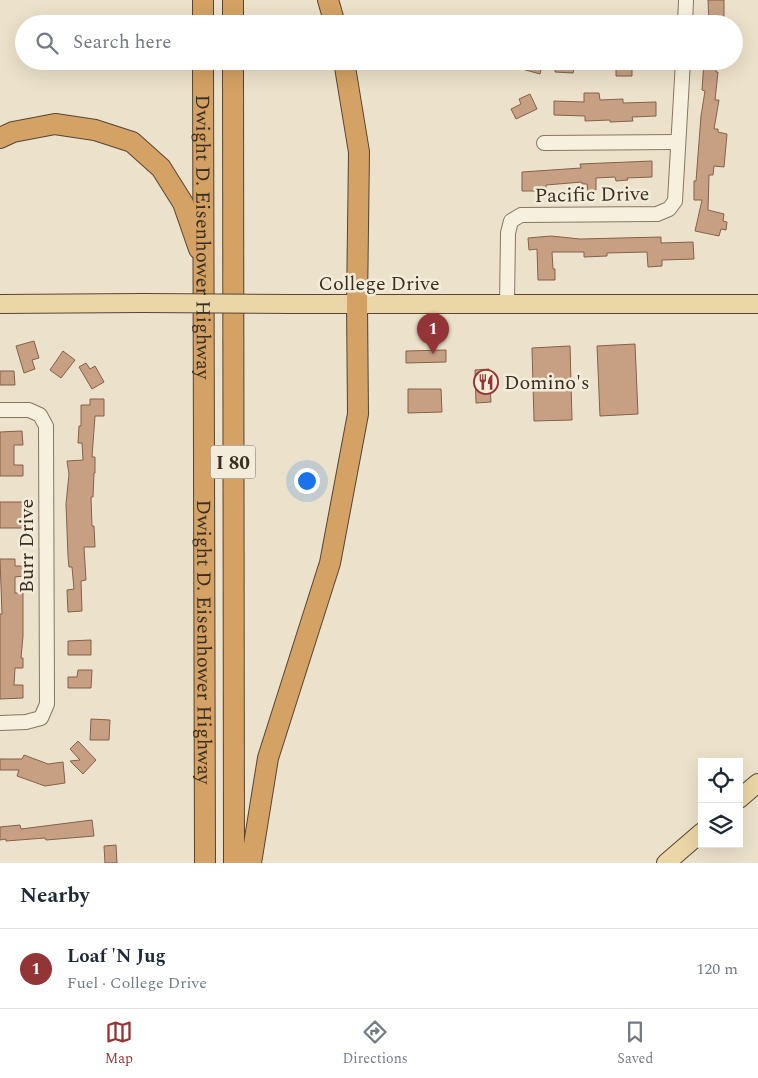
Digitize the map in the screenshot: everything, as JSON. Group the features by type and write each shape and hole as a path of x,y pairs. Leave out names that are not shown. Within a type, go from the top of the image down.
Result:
{"highway":[{"path":"203,0 204,15"},
{"path":"233,0 233,15"},
{"path":"328,0 332,15"},
{"name":"Dwight D. Eisenhower Highway","path":"204,70 205,863"},
{"name":"Dwight D. Eisenhower Highway","path":"233,70 234,863"},
{"path":"251,863 268,758 330,563 358,414 359,152 345,70"},
{"name":"I 80","path":"0,138 13,132 55,124 94,130 132,142 161,168 182,203 204,263"}],"main road":[{"name":"College Drive","path":"0,304 758,304"},
{"path":"743,795 758,782"},
{"path":"666,863 698,835"}],"street":[{"path":"685,15 686,0"},
{"path":"544,143 678,142 682,70"},
{"name":"Pacific Drive","path":"507,304 508,233 511,221 522,214 657,214 669,209 675,201 678,142"},
{"name":"Burr Drive","path":"0,410 29,410 40,415 46,426 47,704 41,718 26,722 0,723"}],"building":[{"path":"708,0 724,0 724,15 709,15"},
{"path":"526,70 541,70 540,74"},
{"path":"555,70 574,70 573,73 555,72"},
{"path":"616,70 632,70 632,76 616,76"},
{"path":"703,70 716,70 718,72 715,100 719,100 714,129 727,134 724,167 714,166 713,175 709,175 708,210 724,214 723,221 727,222 726,230 721,229 719,236 695,231 702,200 694,200 694,181 696,181 705,91 702,90"},
{"path":"584,93 599,93 600,100 623,99 623,103 656,102 656,116 632,117 633,121 610,122 610,120 585,121 585,116 554,115 554,101 584,102"},
{"path":"530,94 537,109 516,119 511,109 521,104 519,99"},
{"path":"652,161 652,177 627,178 628,180 616,181 615,177 596,178 596,190 588,191 587,184 582,184 582,182 546,185 546,191 522,191 522,172 581,168 580,164"},
{"path":"551,236 580,239 661,237 661,243 693,242 694,259 662,260 662,266 648,267 647,252 607,253 607,256 584,257 584,252 552,252 555,280 538,280 537,249 529,250 528,238"},
{"path":"34,341 39,358 32,360 35,369 24,373 16,346"},
{"path":"635,344 638,414 600,416 597,346"},
{"path":"570,346 572,420 534,421 532,348"},
{"path":"446,350 446,362 406,363 406,351"},
{"path":"63,351 75,360 61,378 50,370"},
{"path":"86,363 90,369 95,366 104,382 92,389 79,367"},
{"path":"489,369 491,402 476,403 475,370"},
{"path":"0,371 14,371 15,385 0,385"},
{"path":"408,389 441,389 442,412 408,413"},
{"path":"90,399 104,399 104,416 95,416 92,457 95,457 93,497 91,497 95,547 84,547 86,580 81,581 82,611 68,612 67,590 74,589 72,567 69,567 68,556 66,504 69,474 67,461 83,460 82,443 78,443 79,426 81,426 81,405 90,405"},
{"path":"22,431 23,445 14,445 14,465 23,465 23,476 0,476 0,432"},
{"path":"0,502 23,502 23,528 0,528"},
{"path":"0,559 15,559 15,566 24,566 24,576 15,577 15,593 23,593 21,658 23,658 23,668 15,668 14,685 23,685 23,698 0,699 0,614 2,614"},
{"path":"91,640 91,655 68,655 68,641"},
{"path":"78,670 92,670 91,688 68,688 68,677 77,677"},
{"path":"91,719 110,720 109,740 90,740"},
{"path":"78,741 96,760 83,774 70,761 80,760 70,749"},
{"path":"24,755 48,764 63,762 65,783 45,786 17,776 19,770 0,770 0,759 22,759"},
{"path":"92,820 94,836 46,840 45,838 0,840 0,827 20,825 21,829"},
{"path":"116,845 117,863 105,863 104,846"}],"place":[{"name":"Loaf 'N Jug","path":"433,354"},
{"name":"Domino's","path":"486,382"}]}
